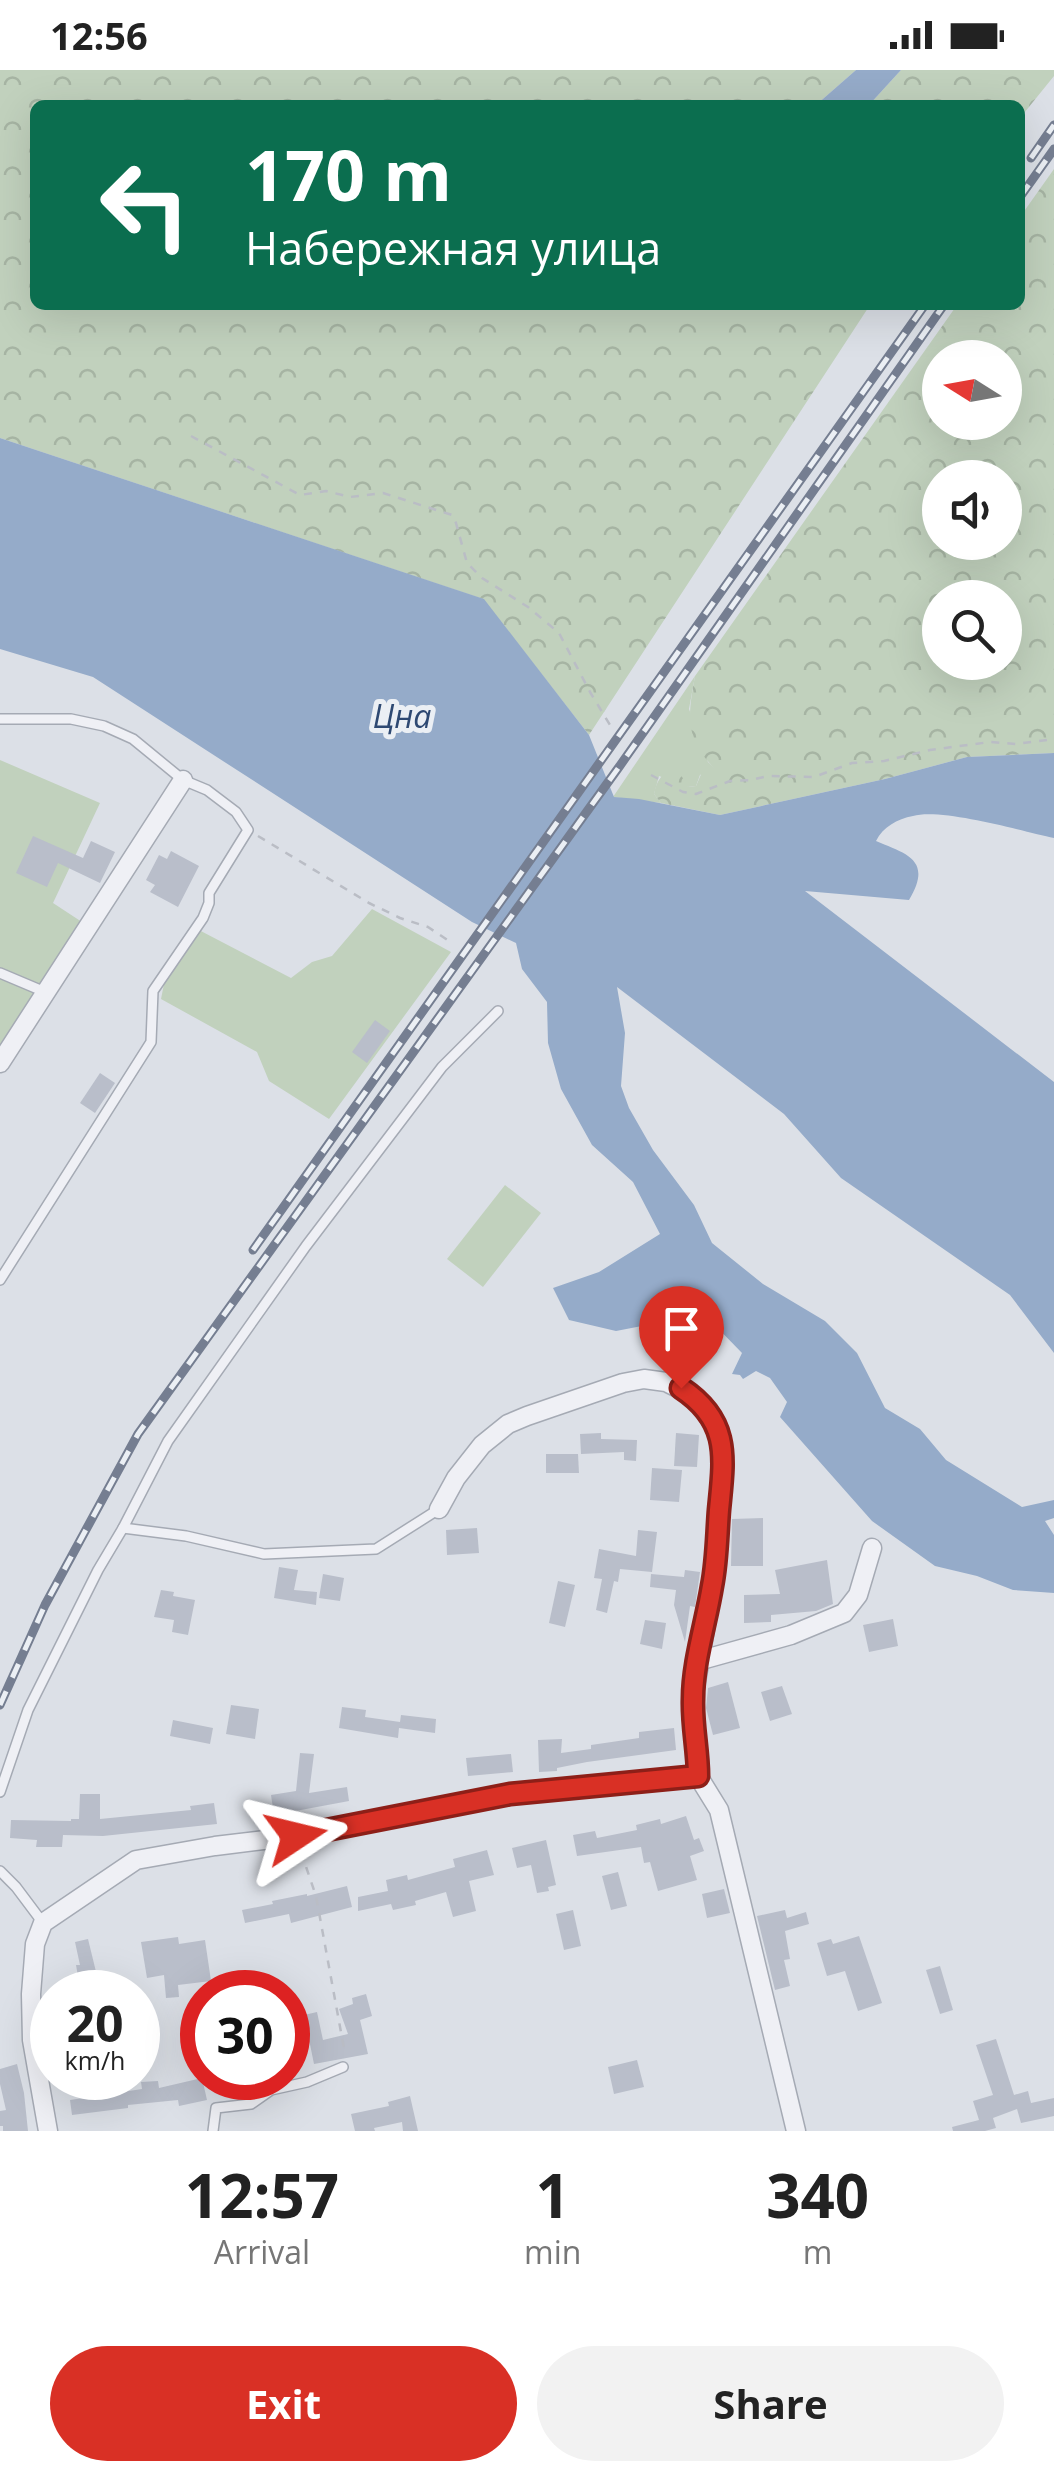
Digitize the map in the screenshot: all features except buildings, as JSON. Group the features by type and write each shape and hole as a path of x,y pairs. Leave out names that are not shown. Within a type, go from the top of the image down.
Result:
{"street":[{"path":"0,1063 183,780"},
{"path":"440,1510 456,1478 482,1445 508,1424 623,1383 644,1379 681,1388 703,1406 718,1432 724,1467 713,1582 692,1699 698,1776 719,1810 796,2131"},
{"path":"698,1661 791,1634 844,1613 858,1594 872,1548"},
{"path":"48,2131 32,2040 35,1944 43,1923 136,1860 296,1836 510,1794 698,1776"}],"lane":[{"path":"0,719 71,719 133,738 183,780 206,790 236,812 248,830 209,893 210,903 202,918 153,992 151,1042 0,1280"},
{"path":"0,972 47,993"},
{"path":"0,1792 28,1710 168,1441 306,1246 442,1067 498,1011"},
{"path":"123,1528 186,1536 264,1554 376,1550 440,1510"},
{"path":"0,1871 43,1923"},
{"path":"213,2131 216,2108 251,2104 272,2090 307,2082 343,2067"}],"path":[{"path":"191,436 300,495 326,492 350,497 384,493 452,515 467,563 558,633 613,730"},
{"path":"651,775 683,792 696,794 730,781 768,776 814,777 852,764 930,750 1054,739"},
{"path":"248,830 369,903 428,926 449,941"},
{"path":"296,1836 316,1896 346,2062 343,2067"}],"green space":[{"path":"0,70 856,70 822,100 30,100 30,310 867,310 589,735 483,599 0,438"},
{"path":"901,70 1054,70 1054,76 1025,112 1025,100 874,100"},
{"path":"1054,169 1054,753 967,757 720,815 661,803 654,794 660,779 669,772 679,774 688,787 696,786 702,772 718,772 694,739 691,705 695,676 922,355 922,440 1022,440 1022,340 932,340 953,310 1025,310 1025,210"},
{"path":"695,676 689,709 708,762 719,772 706,772 700,775 696,786 688,787 659,776 654,794 661,803 613,797"},
{"path":"0,760 100,803 53,903 85,924 0,1048"},
{"path":"372,909 451,952 329,1119 269,1081 257,1052 161,999 164,984 197,929 291,978 312,962 332,956"},
{"path":"505,1185 541,1213 483,1287 447,1259"}],"water":[{"path":"856,70 901,70 874,100 822,100"},
{"name":"Цна","path":"0,438 484,599 589,735 614,797 720,815 967,757 1054,753 1054,838 943,815 913,816 891,824 876,841 906,855 917,867 916,887 909,900 805,891 1054,1082 1054,1353 1010,1295 841,1178 784,1114 617,987 625,1033 621,1086 629,1108 653,1150 694,1205 712,1243 763,1284 825,1321 857,1353 885,1408 920,1429 946,1460 1022,1507 1054,1500 1054,1518 1045,1521 1054,1535 1054,1593 1013,1590 935,1566 872,1521 780,1417 787,1402 770,1378 756,1371 743,1379 732,1374 742,1353 704,1314 616,1331 569,1320 553,1288 599,1272 660,1234 633,1182 592,1145 561,1089 548,1043 547,1002 522,969 516,943 472,922 93,677 0,649"}],"railway":[{"path":"1031,158 1054,125"},
{"path":"1025,190 1054,149"},
{"path":"253,1250 921,310"},
{"path":"0,1705 45,1605 138,1434 619,767 940,310"}],"route":[{"path":"296,1836 510,1794 698,1776 692,1699 713,1582 724,1467 718,1432 703,1406 681,1388"}]}
